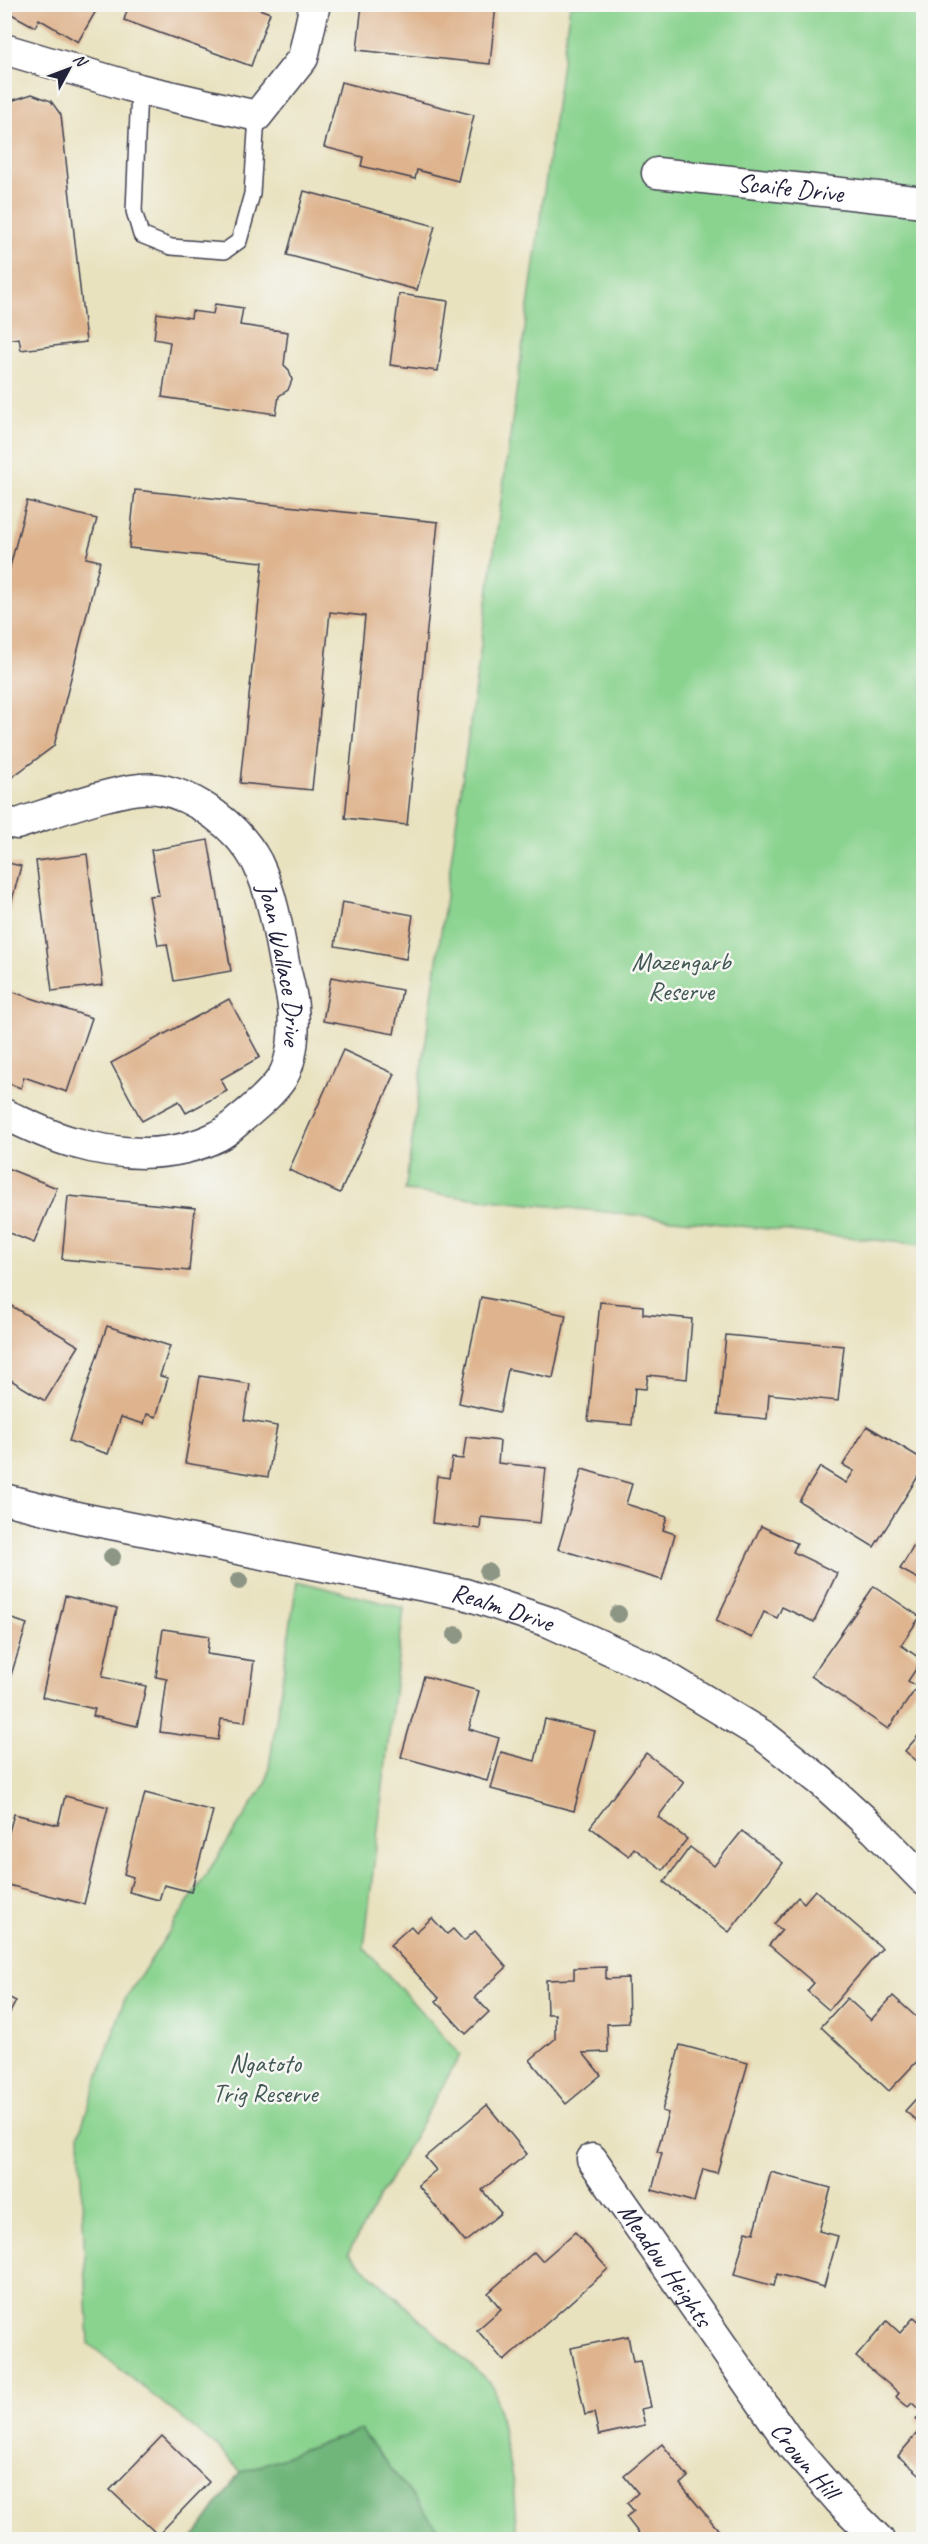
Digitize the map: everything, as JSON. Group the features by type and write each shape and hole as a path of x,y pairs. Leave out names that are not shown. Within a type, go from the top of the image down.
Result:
{"street":[{"path":"4,50 139,89 257,116 303,58 315,4"},
{"name":"Scaife Drive","path":"657,173 924,202"},
{"name":"Joan Wallace Drive","path":"4,822 17,824 124,791 156,788 202,806 233,831 257,862 269,895 278,931 293,1007 290,1056 282,1078 257,1105 220,1135 194,1147 150,1154 110,1150 71,1142 4,1114"},
{"name":"Realm Drive","path":"4,1499 103,1523 465,1594 549,1623 655,1670 764,1736 822,1782 875,1830 924,1880"},
{"name":"Meadow Heights","path":"592,2159 742,2370"},
{"name":"Crown Hill","path":"742,2370 792,2446 839,2500 879,2540"}],"lane":[{"path":"139,89 134,211 141,235 171,247 225,251 239,241 252,194 257,116"}],"green space":[{"name":"Mazengarb Reserve","path":"570,5 923,5 923,1245 405,1191"},
{"name":"Ngatoto Trig Reserve","path":"297,1581 404,1608 364,1948 460,2055 348,2253 494,2387 513,2483 517,2539 193,2539 241,2472 214,2444 89,2344 79,2134 124,2001 267,1781"},
{"path":"361,2430 446,2539 193,2539 241,2472"}],"building":[{"path":"4,4 100,4 78,42 39,19 35,27 4,10"},
{"path":"129,4 246,4 270,13 251,66 124,20"},
{"path":"362,4 496,4 490,64 357,50"},
{"path":"341,82 474,115 458,181 417,170 415,179 361,166 363,157 324,147"},
{"path":"32,94 51,101 61,115 86,342 21,350 19,338 4,340 4,111 14,100"},
{"path":"304,191 435,226 417,290 287,255"},
{"path":"399,294 448,301 438,371 390,365"},
{"path":"215,304 243,308 240,325 288,332 284,365 289,370 292,380 288,390 279,396 276,414 162,397 170,342 154,339 157,313 191,318 192,311 213,314"},
{"path":"135,490 438,522 407,825 345,818 365,616 330,612 312,790 240,783 263,562 129,548"},
{"path":"27,501 97,519 86,558 100,561 54,746 4,783 4,590"},
{"path":"208,840 231,971 174,981 167,944 158,945 149,896 159,895 151,850"},
{"path":"87,854 103,985 52,991 36,861"},
{"path":"4,862 21,866 5,927 4,927"},
{"path":"342,902 413,915 406,959 335,946"},
{"path":"331,977 402,990 394,1034 323,1021"},
{"path":"4,989 92,1018 67,1092 24,1077 21,1088 4,1082"},
{"path":"229,999 260,1057 221,1079 227,1091 186,1113 179,1101 142,1121 111,1063"},
{"path":"343,1050 395,1074 340,1193 289,1170"},
{"path":"4,1167 57,1188 34,1243 4,1231"},
{"path":"68,1196 195,1208 189,1271 62,1259"},
{"path":"481,1297 566,1315 553,1378 508,1369 500,1412 459,1403"},
{"path":"600,1302 643,1306 643,1314 692,1319 687,1379 648,1375 646,1389 635,1388 632,1425 588,1421"},
{"path":"8,1304 79,1346 45,1401 11,1380 5,1391 5,1310"},
{"path":"107,1326 170,1346 160,1376 168,1378 156,1417 147,1414 144,1424 121,1417 108,1454 69,1441"},
{"path":"726,1335 844,1346 838,1401 769,1394 767,1419 718,1414"},
{"path":"200,1376 250,1384 244,1420 277,1426 268,1477 185,1463"},
{"path":"867,1426 924,1460 924,1467 874,1547 799,1501 820,1467 846,1483 854,1471 843,1465"},
{"path":"466,1437 500,1441 498,1463 546,1468 540,1523 481,1517 480,1529 432,1523 437,1476 449,1478 452,1458 463,1459"},
{"path":"582,1469 632,1484 626,1504 667,1517 663,1530 675,1534 662,1580 558,1549"},
{"path":"761,1526 797,1543 793,1552 837,1573 814,1622 782,1607 777,1618 764,1612 752,1638 716,1621"},
{"path":"924,1529 924,1582 900,1569"},
{"path":"874,1586 920,1617 901,1645 922,1660 908,1681 917,1687 888,1729 811,1676"},
{"path":"65,1596 117,1608 102,1677 146,1686 137,1726 93,1716 95,1709 42,1697"},
{"path":"4,1616 27,1624 7,1688 4,1688"},
{"path":"163,1629 209,1636 207,1654 254,1661 245,1722 221,1719 218,1740 160,1732 167,1679 156,1677"},
{"path":"424,1676 479,1691 469,1729 499,1738 487,1781 401,1757"},
{"path":"545,1719 595,1731 574,1811 491,1789 501,1752 535,1761"},
{"path":"924,1729 924,1767 905,1751"},
{"path":"646,1753 684,1782 658,1817 687,1839 663,1870 634,1848 629,1856 590,1827"},
{"path":"145,1793 213,1811 191,1892 164,1885 159,1900 129,1892 133,1877 124,1874"},
{"path":"65,1796 108,1807 84,1904 4,1884 4,1850 14,1814 58,1825"},
{"path":"742,1831 783,1863 729,1932 664,1882 690,1847 714,1866"},
{"path":"815,1890 882,1948 829,2010 807,1991 814,1983 769,1945 782,1930 774,1924 798,1897 804,1903"},
{"path":"432,1918 447,1934 453,1929 464,1941 475,1931 507,1967 475,1997 489,2012 466,2034 436,2001 439,1998 390,1945 411,1926 416,1932"},
{"path":"606,1967 606,1979 628,1978 629,2023 607,2024 608,2052 583,2053 601,2075 566,2104 530,2060 555,2039 555,2014 547,2014 546,1980 574,1979 574,1968"},
{"path":"4,1995 16,2001 4,2024"},
{"path":"893,1996 924,2024 924,2054 889,2091 821,2027 847,1998 871,2020"},
{"path":"680,2045 748,2063 717,2173 703,2169 694,2202 652,2190 662,2153 657,2152 668,2113 662,2111"},
{"path":"924,2090 924,2127 905,2111"},
{"path":"487,2105 527,2154 482,2190 501,2213 465,2242 418,2185 436,2170 425,2157"},
{"path":"771,2172 831,2188 819,2231 838,2236 824,2287 777,2274 774,2286 734,2275 746,2231 754,2233"},
{"path":"575,2232 608,2269 504,2361 477,2330 501,2309 488,2293 534,2252 542,2261"},
{"path":"914,2317 924,2326 924,2478 898,2456 923,2426 916,2420 922,2412 912,2403 908,2407 896,2397 899,2393 856,2357 887,2321 900,2333"},
{"path":"628,2336 633,2362 641,2361 651,2407 641,2409 645,2425 599,2435 594,2413 585,2415 571,2348"},
{"path":"162,2436 209,2482 158,2535 110,2490"},
{"path":"662,2444 688,2477 680,2484 727,2540 644,2540 626,2517 634,2511 627,2503 638,2493 624,2476"}]}
